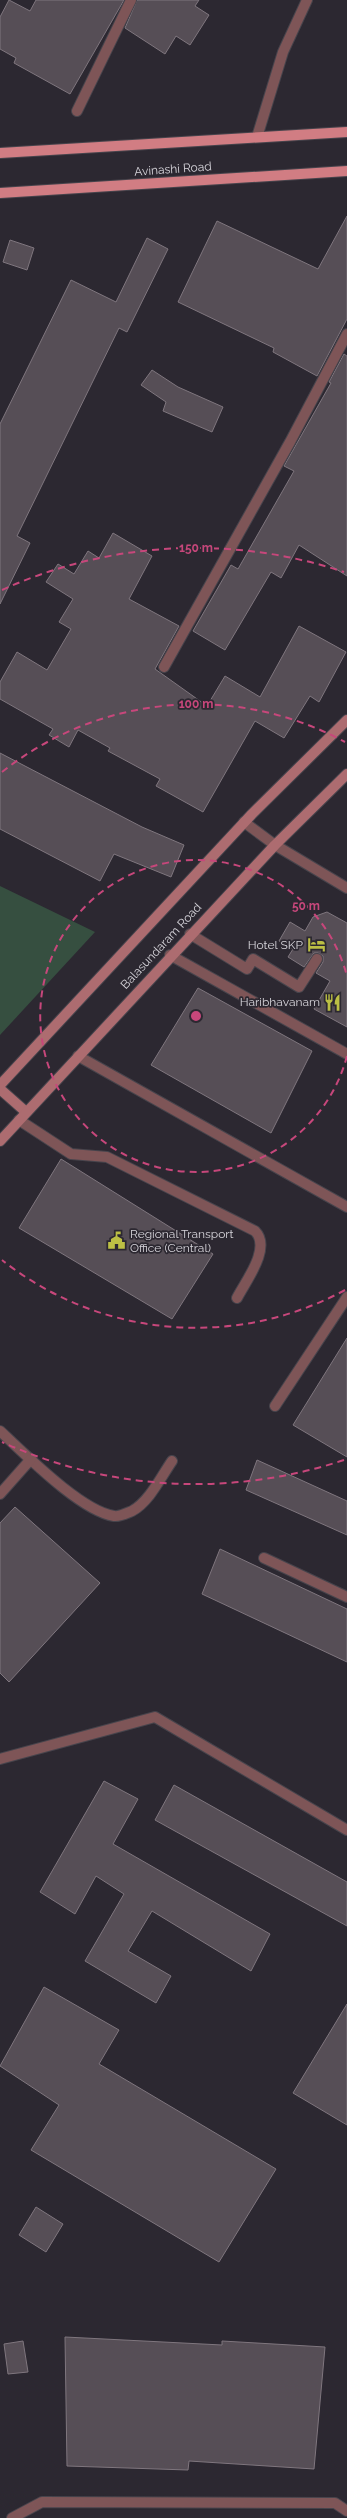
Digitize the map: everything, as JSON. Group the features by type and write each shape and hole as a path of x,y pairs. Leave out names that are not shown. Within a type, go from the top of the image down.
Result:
{"main road":[{"path":"0,153 347,132"},
{"name":"Avinashi Road","path":"0,193 347,171"},
{"name":"Balasundaram Road","path":"0,1085 244,822 347,720"},
{"name":"Balasundaram Road","path":"0,1141 170,955 275,845 347,774"},
{"path":"0,1089 26,1112"}],"street":[{"path":"76,111 131,0"},
{"path":"257,137 283,52 307,0"},
{"path":"164,667 290,442 347,334"},
{"path":"244,822 275,845 347,888"},
{"path":"190,934 247,969 253,959 299,987 316,959"},
{"path":"170,955 347,1054"},
{"path":"78,1056 347,1207"},
{"path":"19,1120 71,1154 107,1157 255,1231 261,1244 259,1257 237,1298"},
{"path":"275,1406 347,1297"},
{"path":"0,1432 75,1496 101,1512 116,1516 133,1510 145,1499 172,1461"},
{"path":"0,1494 31,1459"},
{"path":"264,1558 347,1597"},
{"path":"0,1759 155,1717 347,1830"},
{"path":"12,2518 42,2502 335,2503 347,2510"}],"green space":[{"path":"0,886 95,932 0,1035"}],"building":[{"path":"9,0 30,11 36,0 124,0 70,94 14,63 16,58 0,49 0,17"},
{"path":"137,0 199,0 195,6 209,15 190,45 176,36 165,54 125,28"},
{"path":"347,216 347,319 317,376 273,352 274,348 178,302 217,221 318,269"},
{"path":"147,238 168,249 127,332 119,328 17,536 30,543 0,604 0,424 71,280 116,302"},
{"path":"10,240 34,248 27,270 3,262"},
{"path":"344,354 347,356 347,576 299,545 281,578 271,572 225,650 193,631 231,565 238,569 294,471 284,466 331,383 329,382"},
{"path":"152,370 178,387 223,407 212,432 163,411 166,402 141,385"},
{"path":"113,533 152,556 129,599 179,626 155,669 207,706 225,676 260,697 299,626 346,652 319,702 310,696 284,738 255,721 203,812 156,786 160,779 108,751 110,748 78,730 69,747 49,735 53,729 0,699 0,682 17,652 47,670 71,629 59,622 73,599 46,582 58,564 74,574 88,551 99,558"},
{"path":"0,753 142,827 184,845 171,877 114,854 100,881 0,829"},
{"name":"Hotel SKP","path":"327,912 347,923 347,1027 314,1009 330,981 316,973 323,962 323,956 318,953 314,953 304,967 288,957 293,949 279,941 290,922 305,931 313,917"},
{"path":"198,988 312,1051 271,1133 151,1065"},
{"name":"Regional Transport Office (Central)","path":"61,1159 213,1254 172,1319 19,1228"},
{"path":"347,1338 347,1457 293,1425"},
{"path":"257,1460 347,1501 347,1535 246,1490"},
{"path":"15,1507 100,1583 9,1682 0,1673 0,1523"},
{"path":"220,1549 347,1609 347,1662 202,1594"},
{"path":"104,1781 138,1799 113,1844 270,1934 251,1971 152,1911 128,1951 171,1976 156,2003 85,1961 124,1894 96,1876 75,1914 40,1892"},
{"path":"174,1785 347,1882 347,1926 155,1820"},
{"path":"44,1987 119,2030 99,2064 276,2169 219,2262 31,2150 59,2105 0,2066"},
{"path":"347,2004 347,2125 293,2093"},
{"path":"36,2207 63,2224 46,2252 19,2235"},
{"path":"65,2337 222,2345 222,2341 325,2347 314,2469 189,2461 188,2470 67,2466"},
{"path":"23,2341 28,2372 8,2374 4,2344"}],"place":[{"name":"Hotel SKP","path":"316,945"},
{"name":"Haribhavanam","path":"333,1002"},
{"name":"Regional Transport Office (Central)","path":"117,1241"}]}
